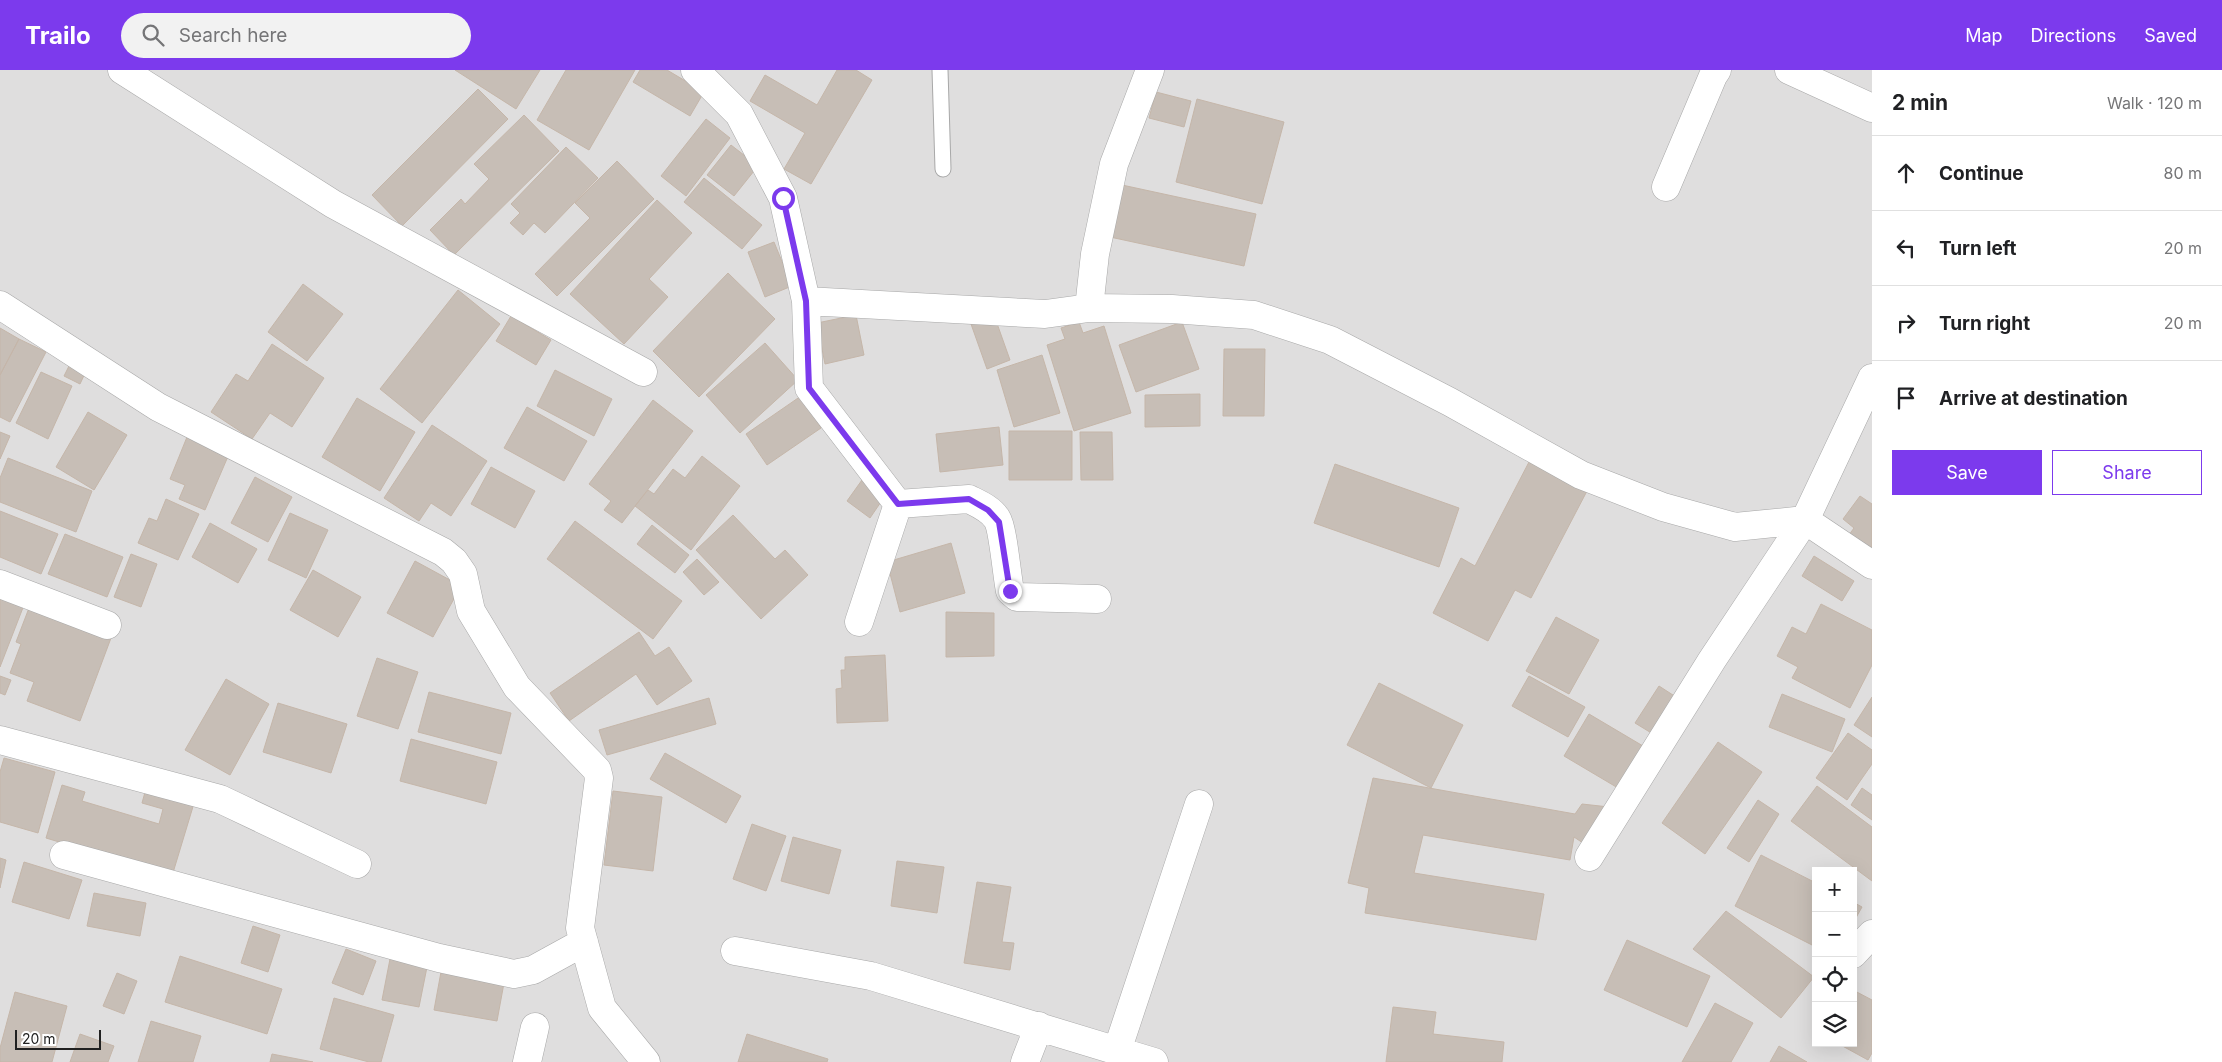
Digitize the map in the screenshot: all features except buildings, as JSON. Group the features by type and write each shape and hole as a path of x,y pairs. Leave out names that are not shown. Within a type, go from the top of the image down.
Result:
{"street":[{"path":"122,70 333,204 642,372"},
{"path":"695,70 739,114 783,198 806,301 809,388 898,504"},
{"path":"1089,308 1095,254 1114,164 1150,70"},
{"path":"1666,187 1717,70"},
{"path":"1789,70 1872,108"},
{"path":"806,301 1045,314 1089,308 1172,309 1254,316 1330,340 1450,402 1581,475 1663,507 1736,527 1805,520 1872,565"},
{"path":"0,305 158,407 443,552 454,561 463,574 471,611 517,687 597,770 599,778 580,928 602,1008 646,1062"},
{"path":"1590,857 1712,660 1805,520 1872,378"},
{"path":"898,504 969,499 978,503 996,517 999,522 1010,591 1016,597 1097,599"},
{"path":"859,622 898,504"},
{"path":"0,584 107,625"},
{"path":"0,740 220,799 357,864"},
{"path":"1117,1050 1198,804"},
{"path":"64,855 439,958 514,974 533,970 584,942"},
{"path":"1857,950 1872,934"},
{"path":"735,950 871,976 1154,1062"},
{"path":"1025,1062 1039,1026"},
{"path":"527,1062 535,1027"}],"lane":[{"path":"940,70 943,169"}],"shaded area":[{"path":"0,70 1872,70 1872,1062 0,1062"}],"route":[{"path":"783,198 806,301 809,388 898,504 969,499 978,503 996,517 999,522 1010,591"}]}
